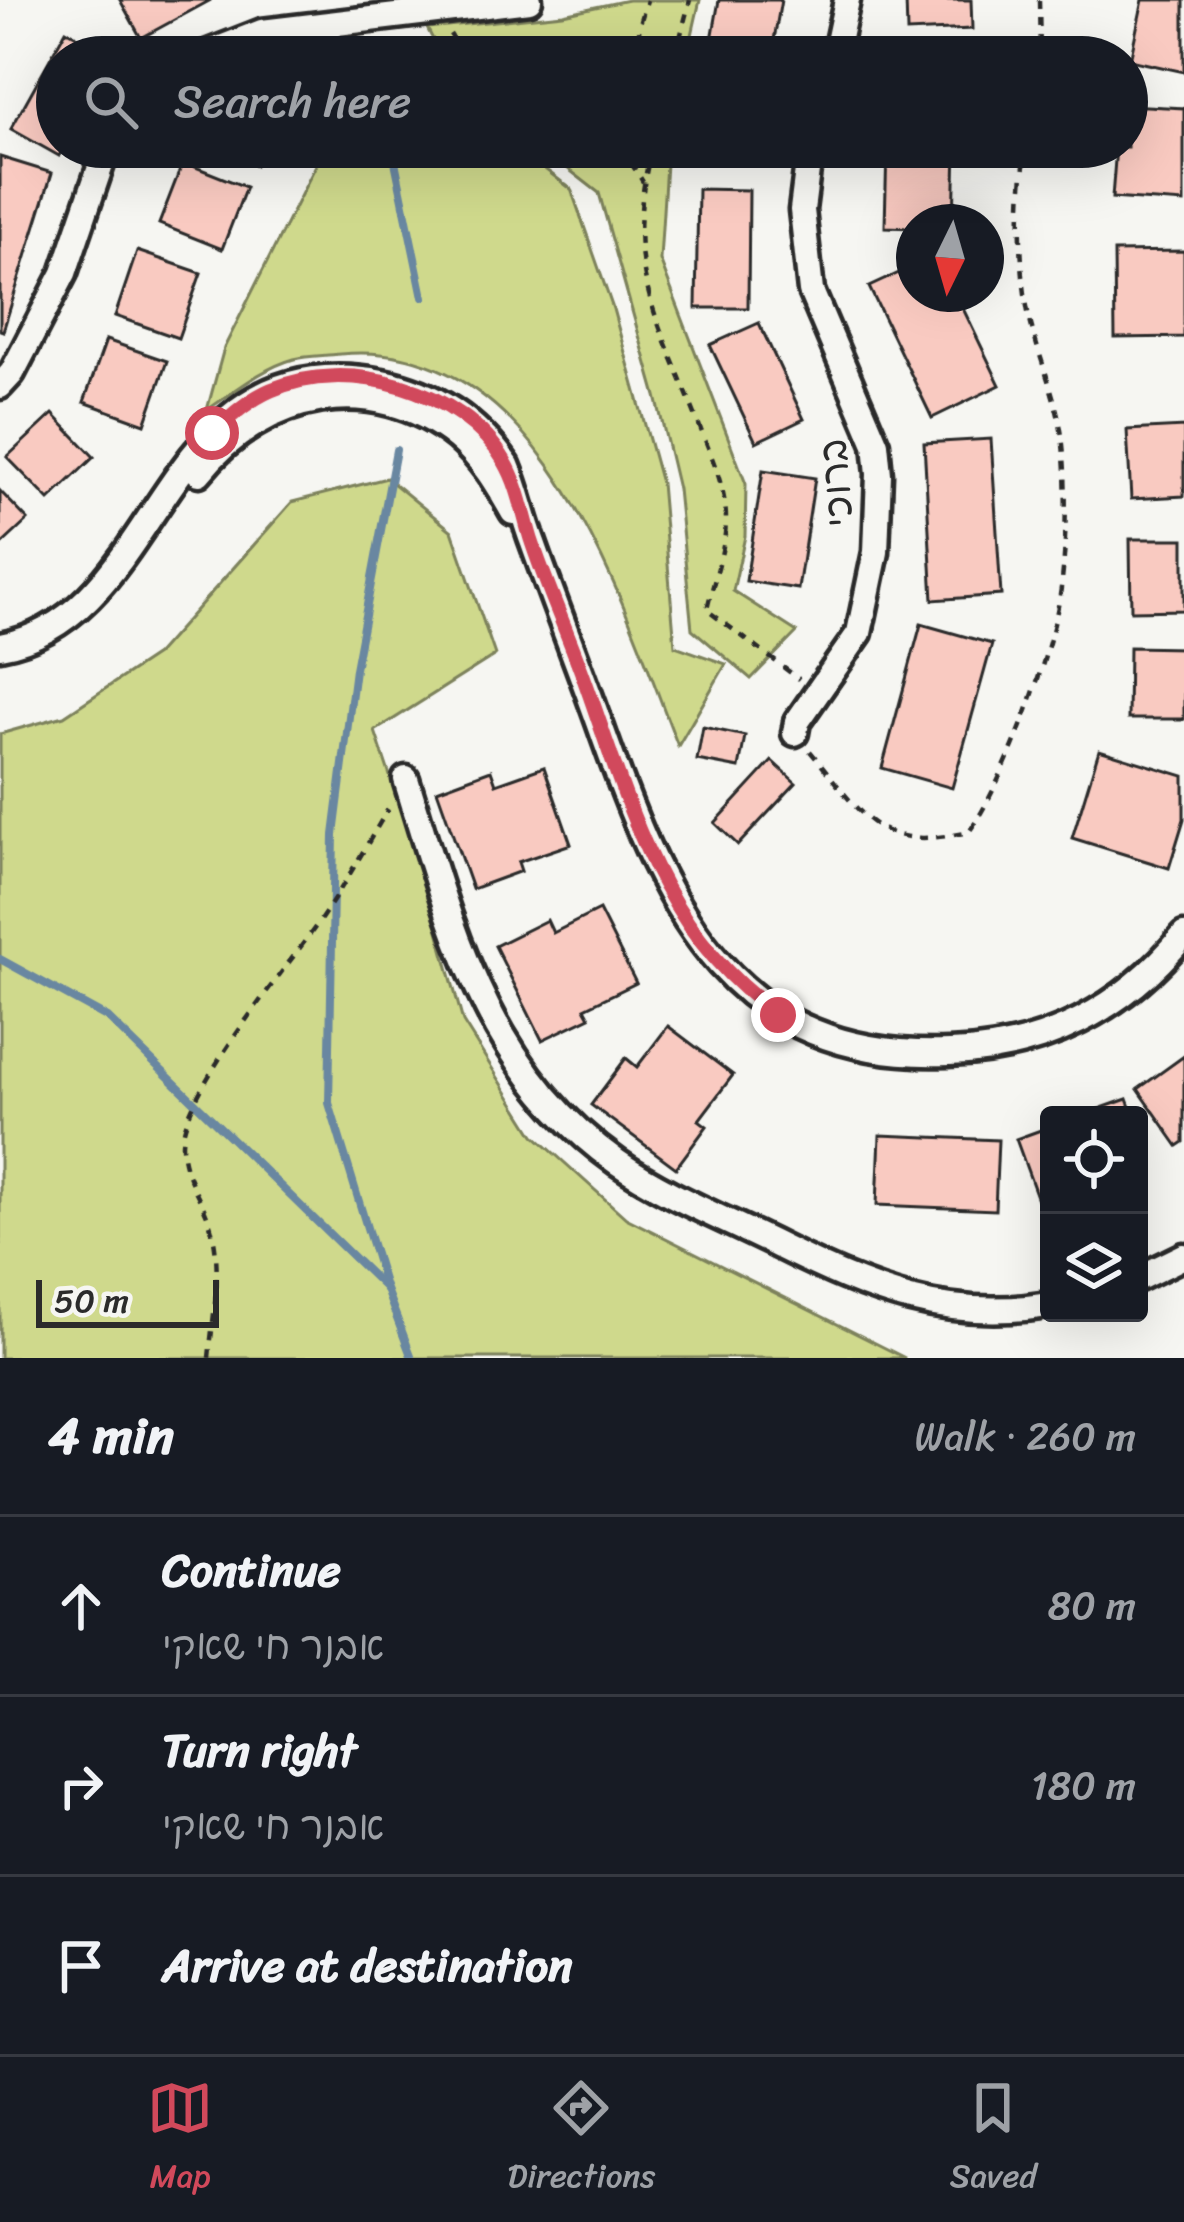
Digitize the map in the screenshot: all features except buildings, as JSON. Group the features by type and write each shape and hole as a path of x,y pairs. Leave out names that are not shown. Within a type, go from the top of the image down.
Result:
{"street":[{"path":"252,36 529,0"},
{"path":"839,36 847,0"},
{"path":"0,386 12,373 64,273 100,168"},
{"name":"ברוכי","path":"795,733 797,722 860,633 876,552 879,474 876,444 811,291 802,210 807,168"},
{"path":"0,646 39,632 82,603 212,433 240,408 270,390 323,378 376,381 413,390 448,406 485,436 507,465 630,810 668,896 718,964 778,1015 829,1035 896,1051 935,1054 1008,1048 1046,1037 1106,1008 1135,987 1184,935"},
{"path":"0,662 40,648 91,614 226,444 267,415 297,404 378,400 437,424 484,465 531,539"},
{"path":"406,779 460,952 479,995 521,1065 590,1142 649,1181 874,1290 967,1312 1040,1306"},
{"path":"1148,1274 1184,1256"}],"path":[{"path":"639,36 647,0"},
{"path":"681,36 690,0"},
{"path":"1039,0 1040,36"},
{"path":"436,12 452,36"},
{"path":"634,168 643,182"},
{"path":"647,168 638,221 648,300 712,459 726,520 706,610 818,693"},
{"path":"795,733 877,830 932,840 969,832 986,808 1022,721 1058,609 1066,486 1062,434 1028,309 1020,183 1023,168"},
{"path":"209,1358 218,1264 210,1222 186,1172 182,1141 190,1114 229,1044 322,917 406,779"}],"green space":[{"path":"628,0 700,0 692,36 431,36 427,28 563,14"},
{"path":"314,168 544,168 571,189 613,309 661,483 675,646 726,664 678,746 599,552 563,487 520,430 470,386 410,359 311,356 271,368 207,410 224,348"},
{"path":"567,168 666,168 660,260 746,484 745,536 733,591 797,632 751,679 692,629 678,489 599,193"},
{"path":"387,478 452,531 495,655 375,731 422,872 463,1022 534,1135 626,1218 905,1358 0,1358 0,734 64,716 156,655 292,502"}],"waterway":[{"path":"396,168 423,297"},
{"path":"396,450 355,669 334,835 329,1103 385,1287 412,1358"},
{"path":"0,959 108,1018 384,1287"}],"route":[{"path":"212,433 270,390 296,382 347,378 425,394 485,436 517,487 531,539 630,810 668,896 718,964 778,1015"}]}
